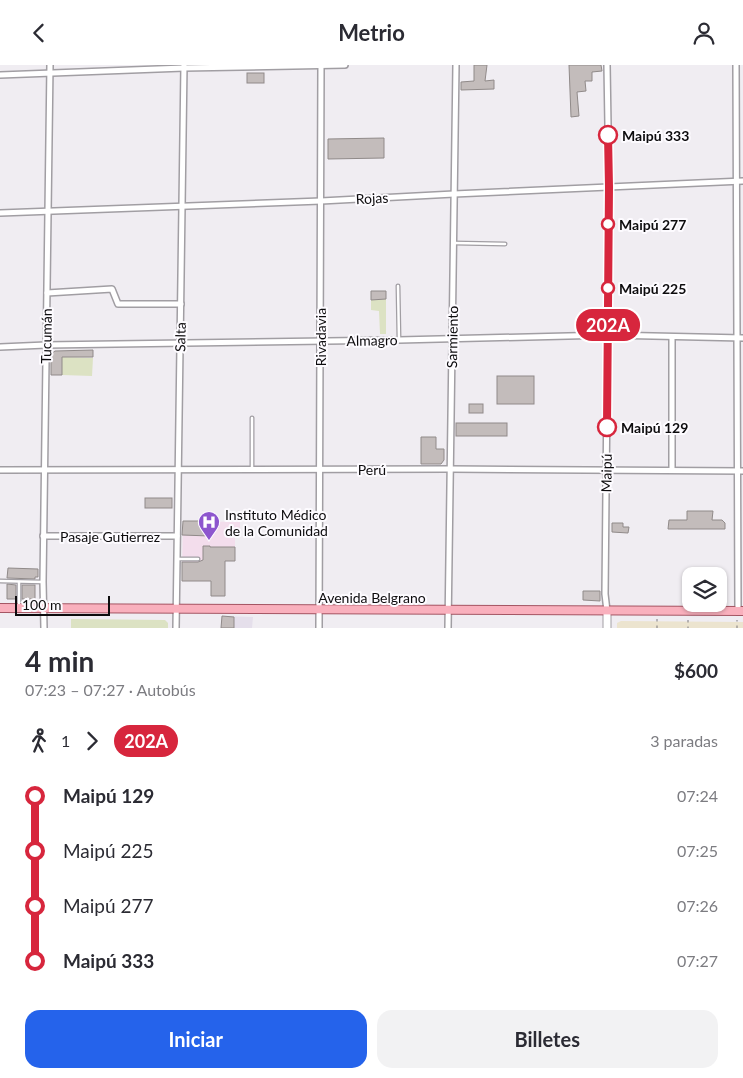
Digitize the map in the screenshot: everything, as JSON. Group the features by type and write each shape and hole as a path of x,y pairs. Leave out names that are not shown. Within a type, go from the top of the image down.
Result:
{"main road":[{"name":"Avenida Belgrano","path":"0,608 740,611"},
{"path":"607,611 607,628"}],"street":[{"name":"Tucumán","path":"44,628 43,536 50,65"},
{"name":"Rivadavia","path":"319,628 321,65"},
{"path":"0,75 184,67 345,65"},
{"name":"Sarmiento","path":"448,628 456,65"},
{"name":"Maipú","path":"607,65 609,187 605,594 607,611"},
{"path":"736,65 740,181 740,611"},
{"name":"Salta","path":"176,628 184,67"},
{"name":"Rojas","path":"0,213 321,201 740,181"},
{"path":"47,293 112,289 118,305 180,304"},
{"name":"Almagro","path":"0,347 608,335 740,339"},
{"path":"672,337 672,470"},
{"name":"Perú","path":"0,469 606,469 740,471"},
{"name":"Pasaje Gutierrez","path":"43,536 177,536"}],"lane":[{"path":"453,243 505,243"},
{"path":"398,286 399,339"},
{"path":"252,417 252,469"},
{"path":"177,559 198,559"},
{"path":"0,581 43,582"},
{"path":"19,582 19,607"}],"path":[{"path":"657,619 657,628"},
{"path":"688,619 688,628"},
{"path":"737,620 737,628"}],"shaded area":[{"name":"Instituto Médico de la Comunidad","path":"183,521 240,522 240,536 235,537 235,561 225,561 225,571 182,571"},
{"path":"222,616 253,617 252,628 221,628"},
{"path":"621,621 743,622 743,628 617,628 617,623"}],"green space":[{"path":"386,299 386,334 380,334 379,311 371,310 371,300"},
{"path":"62,357 93,358 92,376 62,375"},
{"path":"71,619 165,620 168,623 168,628 71,628"}],"building":[{"path":"474,65 487,65 485,81 494,80 494,89 461,90 461,82 474,81"},
{"path":"569,65 601,65 602,71 592,72 592,81 585,81 586,91 577,92 579,116 571,117"},
{"path":"247,73 264,73 264,83 247,83"},
{"path":"384,138 384,158 328,159 328,139"},
{"path":"371,291 386,291 386,299 371,300"},
{"path":"93,350 93,357 62,357 62,375 51,375 51,354 55,351"},
{"path":"497,376 534,376 534,404 497,404"},
{"path":"469,404 483,404 483,413 469,413"},
{"path":"456,423 507,423 507,436 456,436"},
{"path":"421,437 436,437 436,449 444,449 444,460 441,464 421,464"},
{"path":"145,498 172,498 172,508 145,508"},
{"path":"687,511 713,511 712,520 722,520 725,523 725,529 668,529 669,520 687,520"},
{"path":"183,521 211,521 210,536 182,535"},
{"path":"612,523 623,523 623,527 629,527 628,533 612,532"},
{"path":"203,546 235,547 235,561 225,561 225,596 211,596 211,581 182,581 182,562 198,562 203,560"},
{"path":"8,568 38,569 38,577 35,577 35,579 7,578"},
{"path":"7,584 16,585 16,599 7,599"},
{"path":"22,585 35,585 35,599 22,599"},
{"path":"583,591 600,591 600,601 583,600"},
{"path":"222,616 234,617 234,628 221,628"}],"bus line":[{"name":"202A","path":"607,427 608,135"}],"place":[{"name":"Maipú 333","path":"608,135"},
{"name":"Maipú 277","path":"608,224"},
{"name":"Maipú 225","path":"608,288"},
{"name":"Maipú 129","path":"607,427"},
{"name":"Instituto Médico de la Comunidad","path":"209,541"}]}
